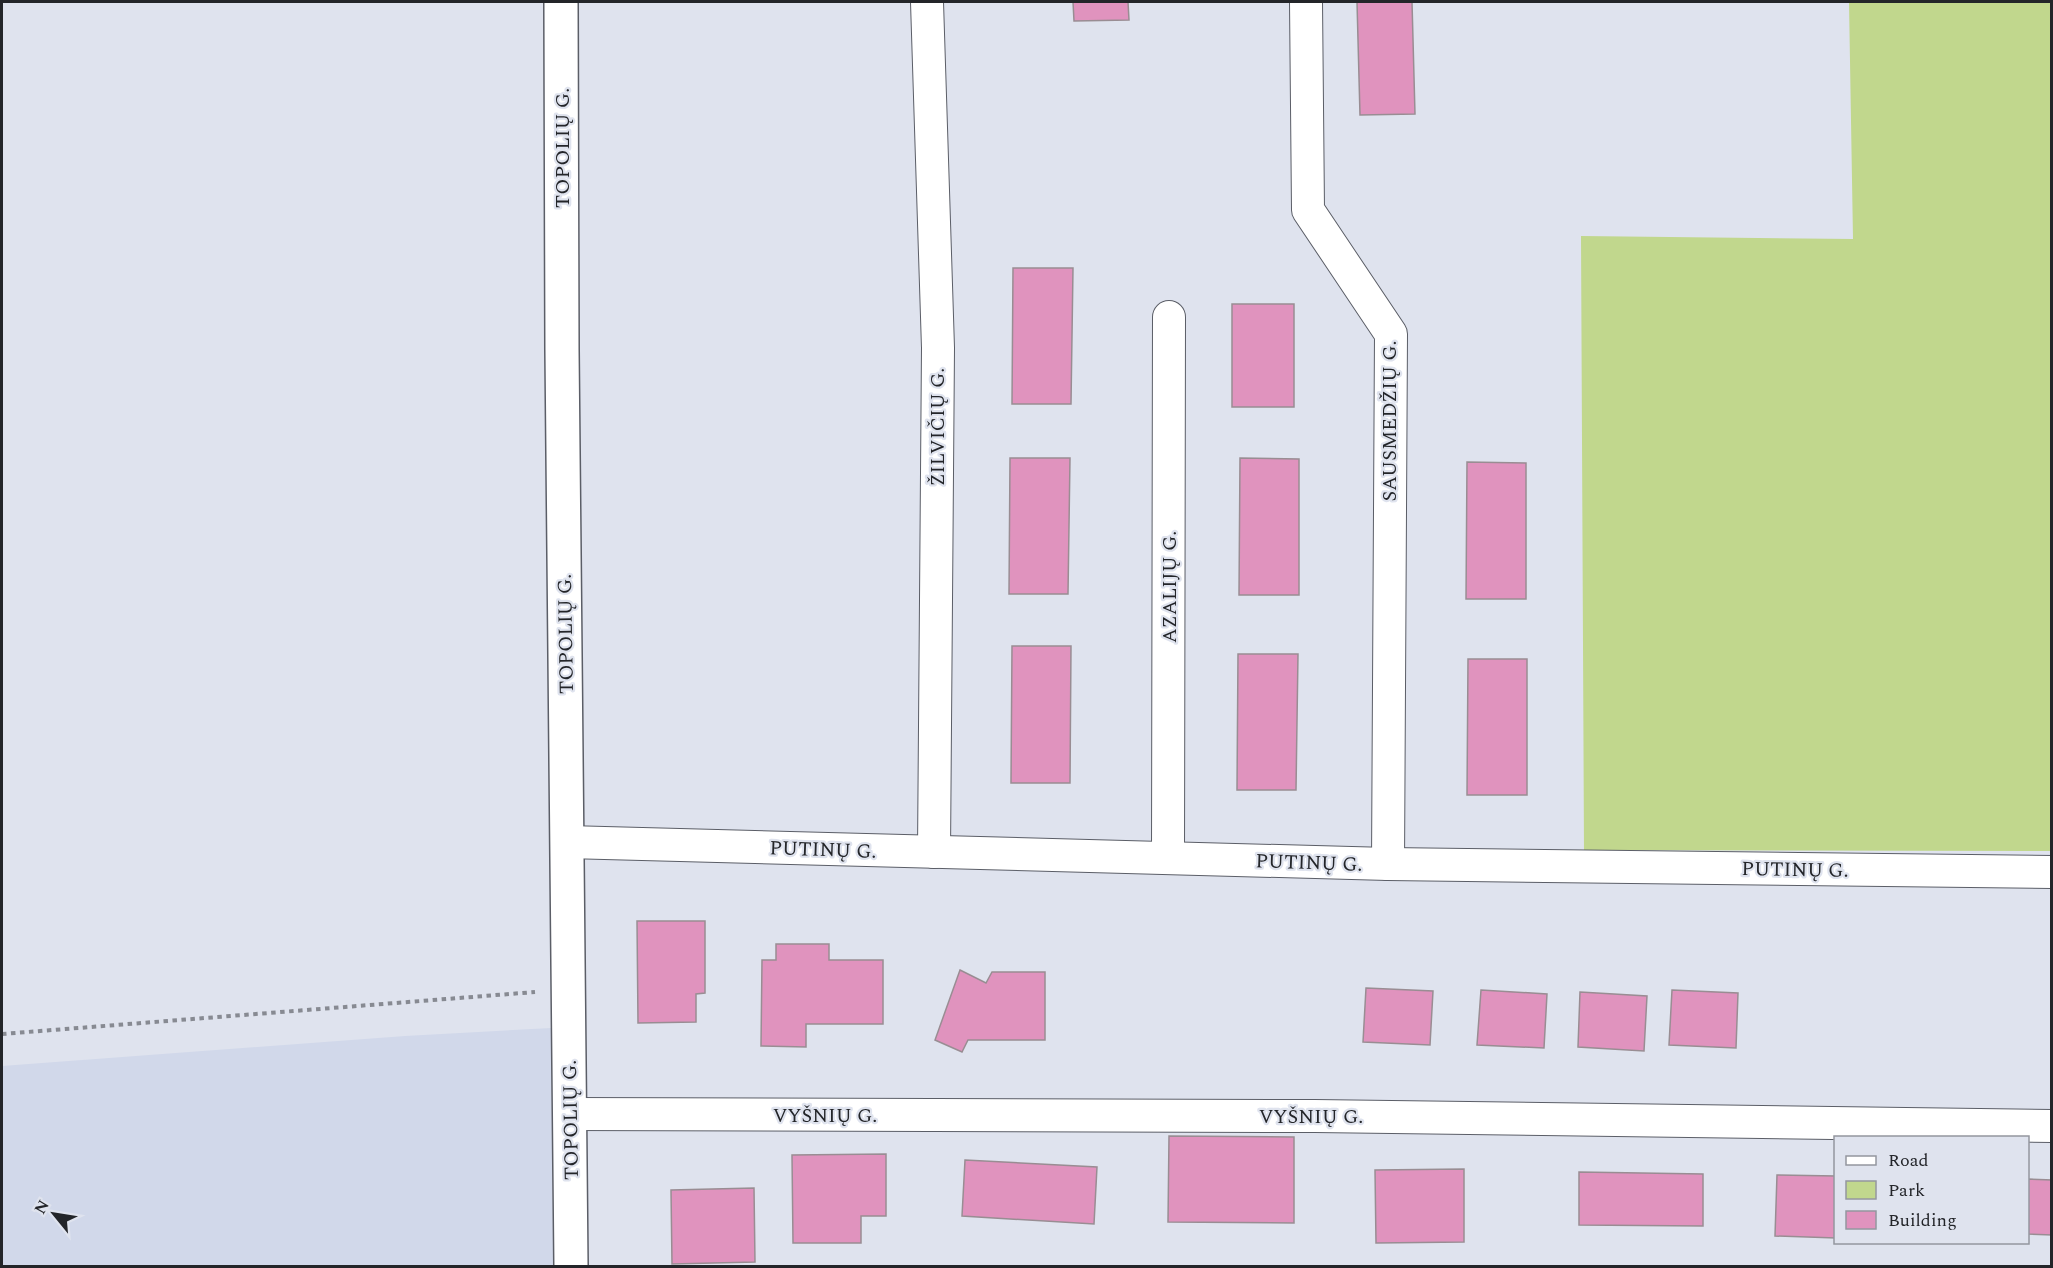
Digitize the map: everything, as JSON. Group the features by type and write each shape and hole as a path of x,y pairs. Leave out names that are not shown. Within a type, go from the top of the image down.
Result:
{"street":[{"name":"TOPOLIŲ G.","path":"561,2 571,1266"},
{"name":"ŽILVIČIŲ G.","path":"927,2 938,348 934,852"},
{"name":"SAUSMEDŽIŲ G.","path":"1306,2 1308,210 1391,334 1388,864"},
{"name":"AZALIJŲ G.","path":"1168,858 1169,317"},
{"name":"PUTINŲ G.","path":"567,842 1388,864 2052,872"},
{"name":"VYŠNIŲ G.","path":"570,1114 1303,1116 2052,1126"}],"path":[{"path":"2,1034 568,990"}],"shaded area":[{"path":"551,1028 553,1266 2,1266 2,1066 405,1036"}],"green space":[{"path":"1849,2 2051,2 2051,851 1584,850 1581,236 1853,239"}],"building":[{"path":"1073,2 1128,2 1129,20 1074,21"},
{"path":"1357,2 1412,2 1415,114 1360,115"},
{"path":"1013,268 1073,268 1071,404 1012,404"},
{"path":"1232,304 1294,304 1294,407 1232,407"},
{"path":"1010,458 1070,458 1068,594 1009,594"},
{"path":"1240,458 1299,459 1299,595 1239,595"},
{"path":"1467,462 1526,463 1526,599 1466,599"},
{"path":"1012,646 1071,646 1070,783 1011,783"},
{"path":"1238,654 1298,654 1296,790 1237,790"},
{"path":"1468,659 1527,659 1527,795 1467,795"},
{"path":"637,921 705,921 705,993 696,994 696,1022 638,1023"},
{"path":"776,944 829,944 829,960 883,960 883,1024 806,1024 806,1047 761,1046 762,960 776,960"},
{"path":"960,970 986,983 992,972 1045,972 1045,1040 968,1040 962,1052 935,1040"},
{"path":"1366,988 1433,991 1430,1045 1363,1042"},
{"path":"1481,990 1547,994 1544,1048 1477,1045"},
{"path":"1672,990 1738,993 1736,1048 1669,1045"},
{"path":"1580,992 1647,996 1644,1051 1578,1047"},
{"path":"1169,1136 1294,1137 1294,1223 1168,1222"},
{"path":"886,1154 886,1216 861,1216 861,1243 793,1243 792,1155"},
{"path":"965,1160 1097,1167 1094,1224 962,1216"},
{"path":"1464,1169 1464,1242 1376,1243 1375,1170"},
{"path":"1579,1172 1703,1174 1703,1226 1579,1225"},
{"path":"1777,1175 1834,1176 1834,1238 1775,1236"},
{"path":"2029,1179 2052,1180 2052,1235 2029,1234"},
{"path":"754,1188 755,1262 672,1264 671,1190"}]}
